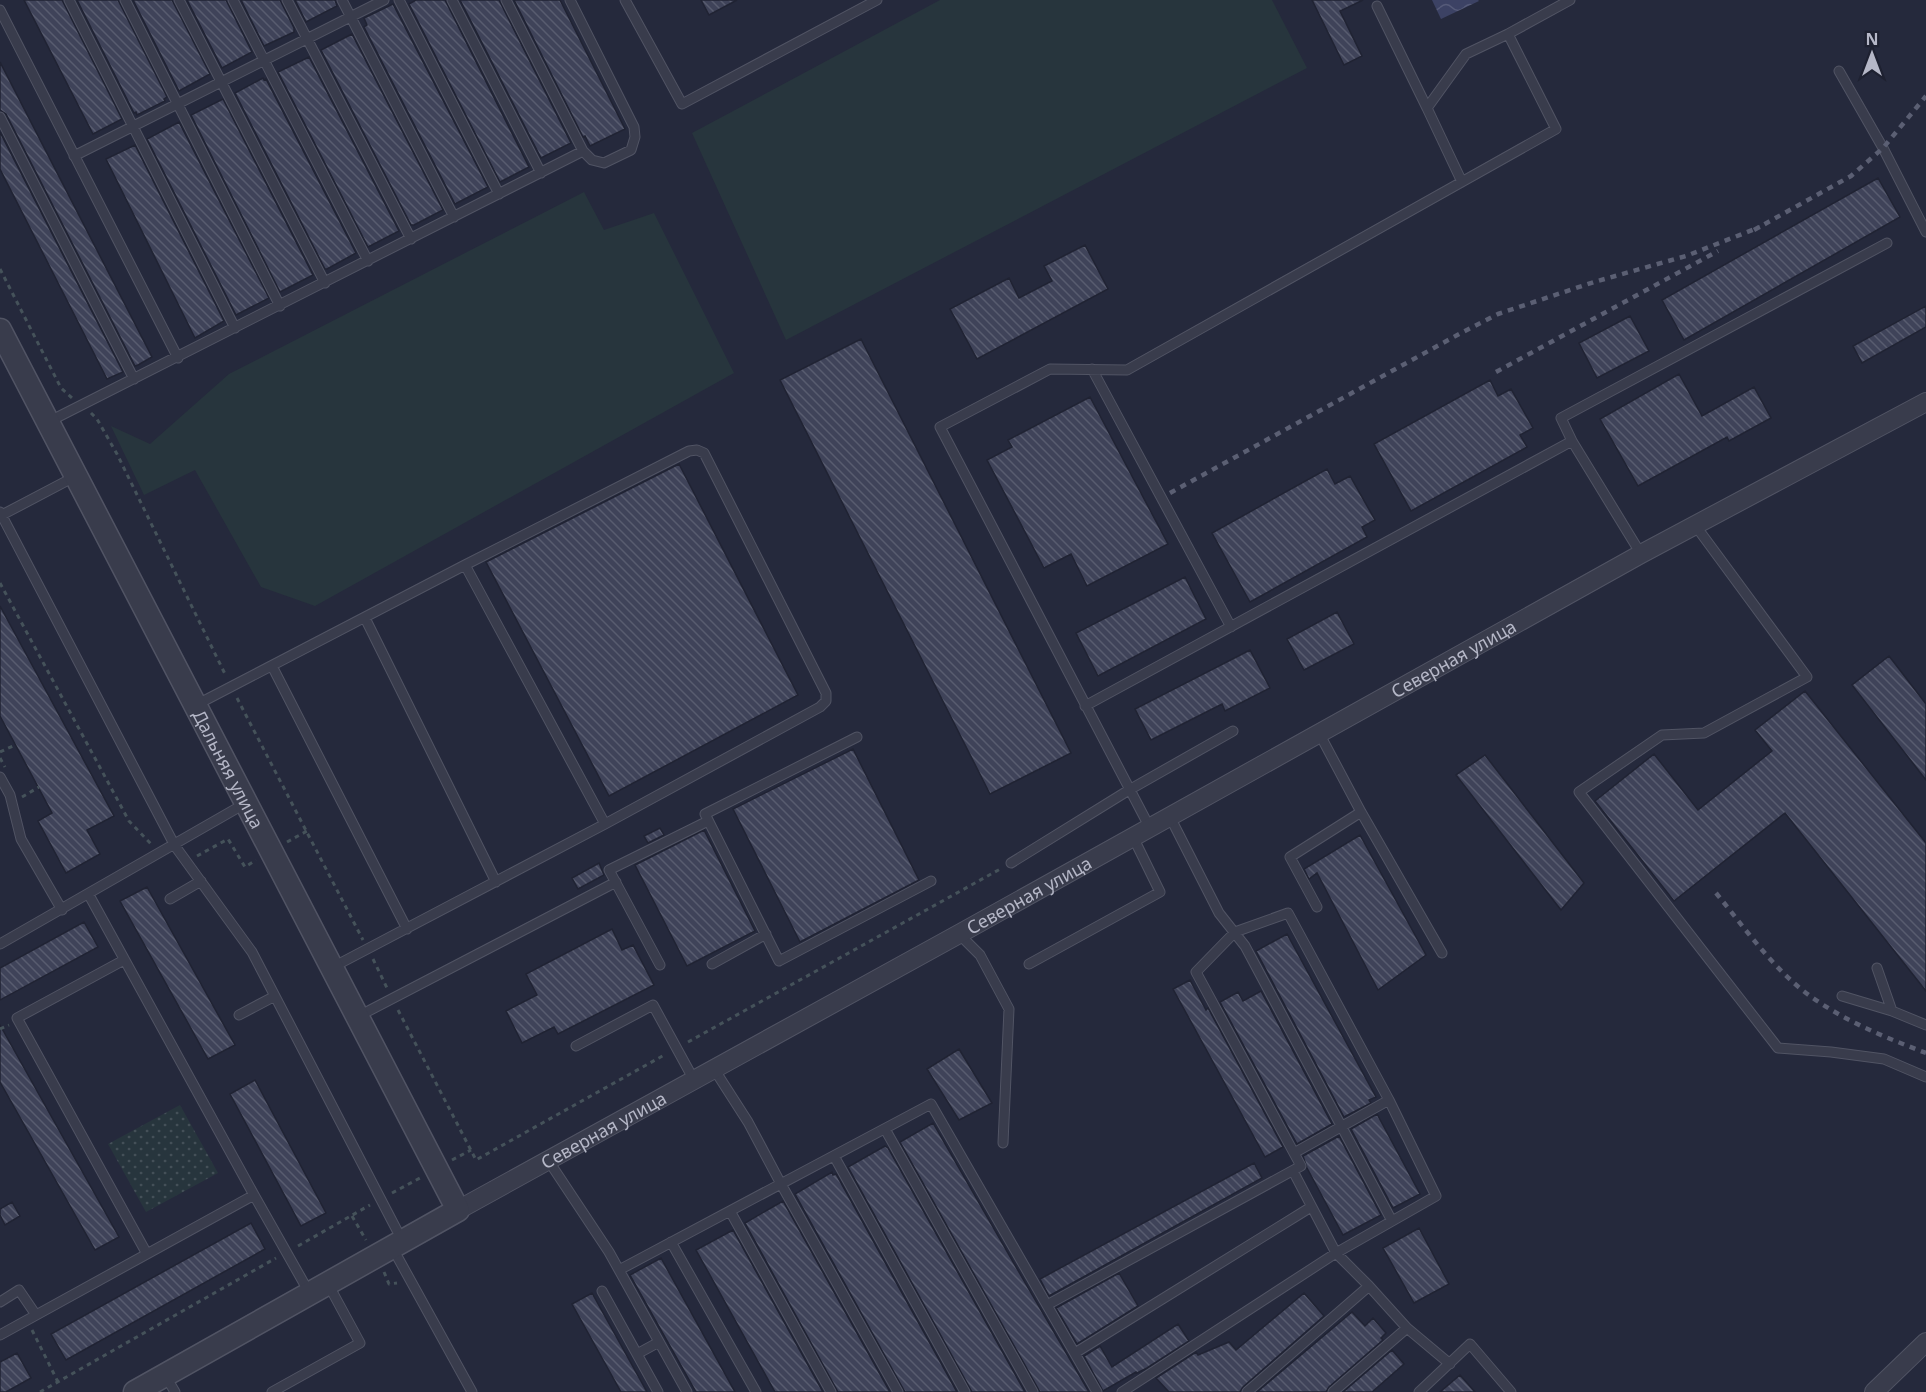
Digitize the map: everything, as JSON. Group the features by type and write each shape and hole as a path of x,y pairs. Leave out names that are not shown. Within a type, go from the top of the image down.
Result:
{"street":[{"name":"Дальняя улица","path":"0,330 458,1210"},
{"name":"Северная улица","path":"135,1392 167,1386 319,1289 458,1210 1641,554 1926,402"},
{"path":"1874,1392 1926,1341"}],"lane":[{"path":"69,0 235,328"},
{"path":"125,0 280,306"},
{"path":"179,0 325,283"},
{"path":"233,0 368,261"},
{"path":"287,0 411,239"},
{"path":"342,0 454,217"},
{"path":"74,156 384,0"},
{"path":"399,0 499,194"},
{"path":"452,0 541,173"},
{"path":"506,0 583,152 592,160 604,164 631,150 636,137 634,127 570,0"},
{"path":"625,0 682,104 877,0"},
{"path":"1426,108 1466,54 1570,0"},
{"path":"1377,6 1462,182"},
{"path":"0,10 178,358"},
{"path":"1150,828 940,427 1050,369 1128,370 1556,129 1508,34"},
{"path":"1839,71 1883,148 1926,232"},
{"path":"0,117 134,379"},
{"path":"48,422 583,152"},
{"path":"1641,554 1572,441 1561,418 1887,243"},
{"path":"1092,369 1231,627"},
{"path":"1085,706 1572,441"},
{"path":"195,706 689,451 697,450 704,453 826,693 826,701 820,707 605,824 331,968"},
{"path":"76,476 1,515 175,846 252,952 381,1199 397,1245 472,1392"},
{"path":"1695,525 1807,677 1704,733 1662,735 1579,792 1778,1048 1884,1059 1926,1077"},
{"path":"465,565 605,824"},
{"path":"365,618 496,882"},
{"path":"272,666 407,928"},
{"path":"1011,863 1129,790 1233,731"},
{"path":"1319,733 1361,812 1442,953"},
{"path":"857,737 705,814 779,961 931,881"},
{"path":"0,777 10,795 21,839 62,910"},
{"path":"0,944 175,846 246,803"},
{"path":"1317,907 1290,857 1361,812"},
{"path":"1170,817 1219,913 1245,946 1392,1221"},
{"path":"660,965 609,870 708,821"},
{"path":"1029,964 1160,892 1133,837"},
{"path":"171,899 201,881"},
{"path":"357,1017 616,882"},
{"path":"89,895 286,1253 319,1289 360,1343 272,1392"},
{"path":"1047,1305 1301,1166 1196,972 1235,932 1288,913 1389,1100 1436,1196 1336,1253 1122,1392"},
{"path":"712,964 766,934"},
{"path":"959,934 980,955 1009,1010 1003,1143"},
{"path":"124,960 17,1018 147,1254"},
{"path":"1877,968 1892,1011"},
{"path":"238,1016 275,996"},
{"path":"1842,996 1892,1011 1926,1025"},
{"path":"576,1046 653,1005 693,1080"},
{"path":"714,1069 748,1122 898,1392"},
{"path":"1294,1153 1389,1100"},
{"path":"619,1270 932,1104 1097,1392"},
{"path":"885,1129 1033,1392"},
{"path":"834,1156 965,1392"},
{"path":"548,1160 619,1270 687,1392"},
{"path":"1293,1171 1336,1253 1407,1328 1450,1364"},
{"path":"0,1335 254,1195"},
{"path":"1075,1353 1311,1207"},
{"path":"730,1211 831,1392"},
{"path":"671,1242 756,1392"},
{"path":"1247,1392 1369,1286"},
{"path":"0,1302 19,1290 36,1315"},
{"path":"602,1291 658,1392"},
{"path":"1333,1392 1407,1328"},
{"path":"637,1354 659,1342"},
{"path":"1419,1392 1470,1344 1511,1392"}],"path":[{"path":"0,269 61,388 97,419 117,454 231,687 476,1160 1011,863"},
{"path":"0,583 129,821"},
{"path":"0,752 15,745"},
{"path":"21,797 39,788"},
{"path":"188,862 228,839 245,867 307,831"},
{"path":"40,1392 436,1169"},
{"path":"31,1328 58,1382"}],"shaded area":[{"path":"940,0 1272,0 1307,68 786,340 692,133"},
{"path":"584,192 604,230 654,213 734,373 315,606 261,587 195,470 144,495 111,426 150,444 229,374"},
{"path":"180,1105 218,1173 146,1212 108,1144"}],"water":[{"path":"1432,0 1478,0 1479,1 1441,19"}],"building":[{"path":"24,0 62,0 122,119 93,134"},
{"path":"77,0 118,0 167,97 165,101 137,115 136,112 134,113"},
{"path":"133,0 172,0 210,74 179,91"},
{"path":"187,0 226,0 252,52 222,68"},
{"path":"241,0 280,0 294,32 264,46"},
{"path":"295,0 335,0 337,6 306,22"},
{"path":"416,0 445,0 529,167 500,182 409,4"},
{"path":"460,0 499,0 571,143 541,158"},
{"path":"514,0 560,0 625,129 590,146 585,136 583,137"},
{"path":"701,0 737,0 709,15"},
{"path":"1312,0 1363,0 1340,11 1362,56 1344,65"},
{"path":"393,4 488,187 455,204 364,27 367,25 364,18"},
{"path":"352,34 443,210 414,225 411,225 321,50"},
{"path":"309,57 399,231 368,247 278,72"},
{"path":"0,62 152,357 138,365 135,366 6,114 0,110"},
{"path":"263,78 266,79 356,253 327,269 235,93"},
{"path":"223,99 313,275 280,292 191,115"},
{"path":"179,122 269,298 236,315 147,139"},
{"path":"0,132 123,372 107,379 0,169"},
{"path":"135,145 224,321 195,338 106,159"},
{"path":"1878,178 1900,217 1684,340 1662,300"},
{"path":"1085,245 1108,289 977,359 950,309 1009,278 1019,298 1052,281 1044,266"},
{"path":"1926,306 1926,327 1862,363 1853,346"},
{"path":"1630,316 1649,351 1597,378 1579,343"},
{"path":"861,339 1071,753 990,794 780,380"},
{"path":"1679,374 1702,416 1754,387 1771,418 1729,441 1727,437 1638,486 1600,419"},
{"path":"1490,380 1498,396 1511,389 1533,428 1520,435 1527,447 1411,511 1374,444"},
{"path":"1090,397 1168,544 1087,586 1071,554 1044,568 987,460 1012,447 1008,440"},
{"path":"679,464 798,695 609,796 486,562"},
{"path":"1327,469 1335,484 1350,476 1375,520 1362,527 1367,537 1250,602 1212,533"},
{"path":"1185,577 1206,619 1098,676 1076,633"},
{"path":"0,606 114,816 87,830 100,854 66,873 38,821 52,813 0,716"},
{"path":"1337,612 1354,644 1304,670 1287,639"},
{"path":"1250,650 1270,688 1225,711 1222,704 1151,740 1135,709"},
{"path":"1889,656 1926,704 1926,780 1852,685"},
{"path":"1805,691 1926,843 1926,991 1785,813 1674,901 1595,801 1654,754 1698,810 1772,751 1755,730"},
{"path":"853,749 919,880 800,942 733,809"},
{"path":"1485,755 1584,883 1561,910 1456,775"},
{"path":"660,828 664,835 648,843 644,836"},
{"path":"704,830 755,931 687,966 635,865"},
{"path":"1360,835 1426,955 1378,990 1317,873 1309,879 1304,869"},
{"path":"599,863 604,875 578,889 572,878"},
{"path":"147,887 235,1045 208,1059 120,901"},
{"path":"84,922 98,947 0,1000 0,968"},
{"path":"612,929 622,950 633,945 654,985 558,1034 554,1027 522,1043 506,1011 537,995 526,974"},
{"path":"1287,934 1376,1097 1369,1100 1371,1103 1344,1117 1256,951"},
{"path":"1190,980 1206,1010 1208,1008 1283,1147 1265,1157 1173,989"},
{"path":"1261,991 1332,1124 1297,1144 1220,1002 1238,992 1243,1001"},
{"path":"0,1025 119,1237 95,1250 0,1082"},
{"path":"959,1049 992,1103 959,1120 927,1069"},
{"path":"255,1080 326,1213 301,1226 230,1094"},
{"path":"1377,1114 1420,1194 1393,1208 1351,1129"},
{"path":"933,1123 1089,1392 1040,1392 900,1142"},
{"path":"1339,1136 1381,1215 1343,1235 1307,1168 1303,1156"},
{"path":"885,1146 1025,1392 972,1392 848,1167"},
{"path":"1254,1163 1262,1178 1049,1296 1040,1279"},
{"path":"832,1172 833,1175 836,1174 957,1392 905,1392 795,1194"},
{"path":"783,1201 890,1392 838,1392 745,1223"},
{"path":"12,1202 20,1216 5,1225 0,1209"},
{"path":"251,1223 265,1249 66,1360 51,1334"},
{"path":"1419,1228 1449,1284 1414,1303 1383,1248"},
{"path":"733,1230 823,1392 775,1392 696,1250"},
{"path":"661,1258 735,1392 696,1392 630,1275"},
{"path":"1119,1273 1138,1306 1077,1344 1056,1308"},
{"path":"592,1293 647,1392 621,1392 572,1304"},
{"path":"1304,1293 1324,1316 1240,1392 1169,1392 1156,1378 1196,1352 1198,1355 1229,1342 1236,1350"},
{"path":"1352,1312 1365,1326 1373,1318 1386,1333 1381,1338 1383,1340 1326,1392 1257,1392"},
{"path":"1178,1324 1189,1341 1147,1368 1103,1391 1084,1356 1100,1346 1112,1367"},
{"path":"1392,1350 1404,1364 1372,1392 1343,1392"},
{"path":"17,1353 31,1378 6,1392 0,1392 0,1362"},
{"path":"1460,1375 1475,1392 1440,1392"}],"railway":[{"path":"1754,230 1851,176 1883,148 1926,96"},
{"path":"1170,493 1498,314 1594,282 1686,256 1760,227"},
{"path":"1496,372 1718,251"},
{"path":"1716,893 1770,958 1806,993 1849,1020 1926,1053"}]}
